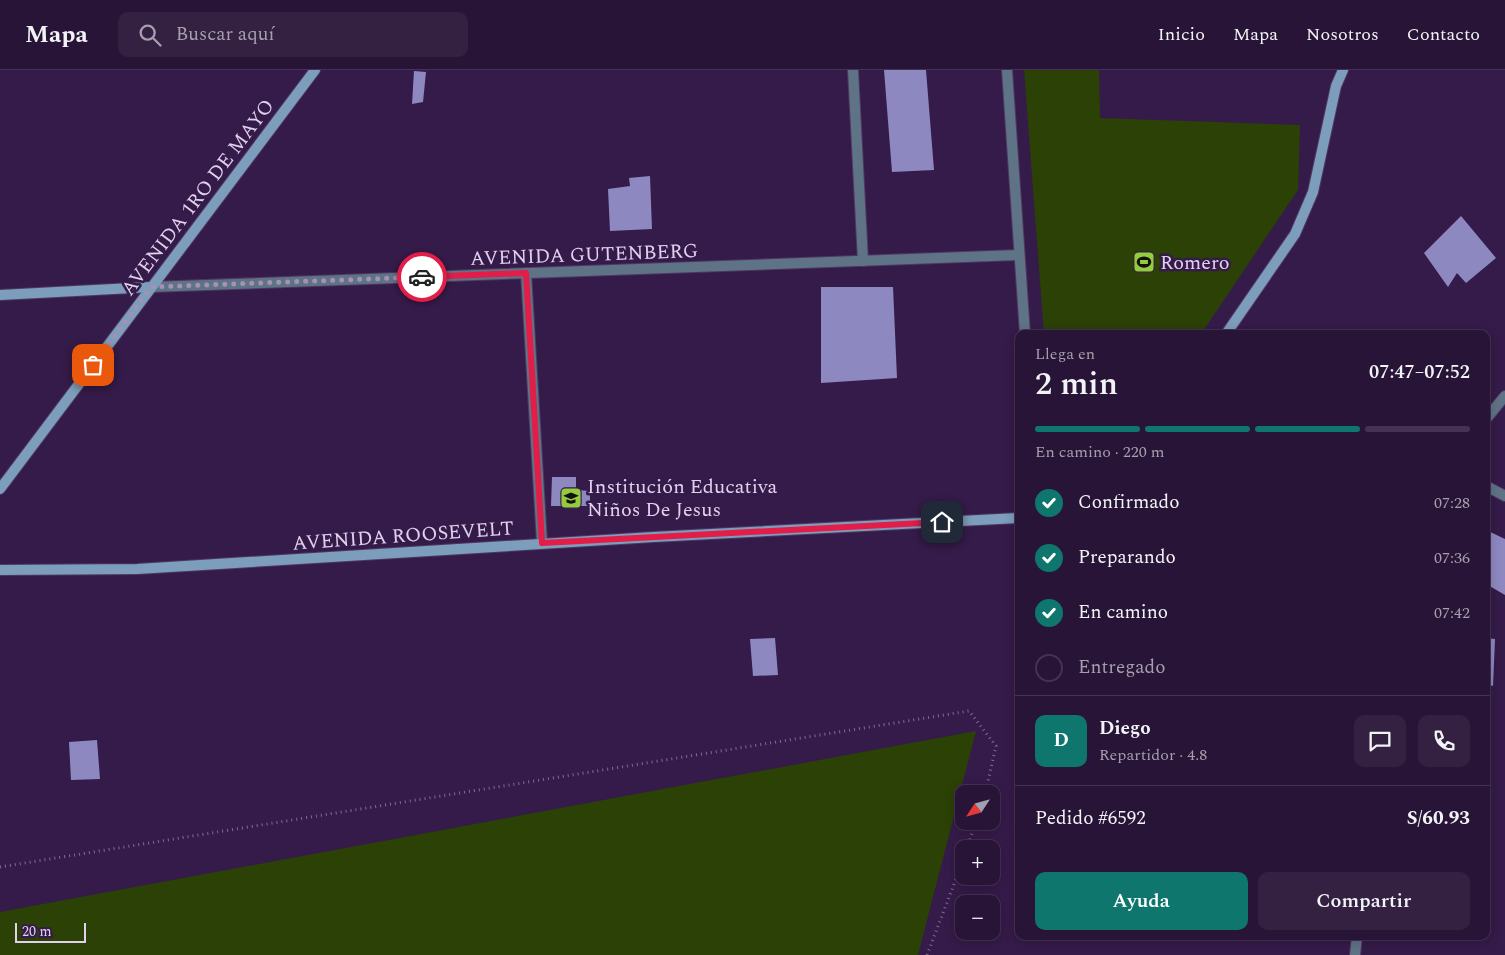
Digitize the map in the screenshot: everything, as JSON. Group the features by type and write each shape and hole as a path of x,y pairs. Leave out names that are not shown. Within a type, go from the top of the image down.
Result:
{"street":[{"name":"AVENIDA 1RO DE MAYO","path":"0,490 315,70"},
{"path":"853,70 863,261"},
{"path":"1006,70 1025,330"},
{"path":"1229,330 1295,234 1313,192 1336,86 1343,70"},
{"name":"AVENIDA GUTENBERG","path":"0,295 151,287 1020,255"},
{"path":"526,273 542,543"},
{"path":"1490,414 1505,396"},
{"path":"1490,488 1505,496"},
{"name":"AVENIDA ROOSEVELT","path":"0,570 137,569 542,543 1015,518"},
{"path":"1355,955 1357,940"}],"path":[{"path":"0,867 969,711 996,746 987,785"},
{"path":"927,955 955,882"}],"green space":[{"name":"Romero","path":"1024,70 1099,70 1100,118 1300,125 1298,190 1204,330 1044,330"},
{"path":"976,731 962,785 955,785 955,812 918,955 0,955 0,912"}],"building":[{"path":"884,70 926,70 934,170 892,172"},
{"path":"414,71 426,72 423,102 412,104"},
{"path":"650,176 652,229 610,231 608,189 630,186 629,178"},
{"path":"1461,216 1496,258 1466,283 1457,273 1448,287 1424,253"},
{"path":"821,287 893,287 897,378 821,383"},
{"name":"Institución Educativa Niños De Jesus","path":"552,477 576,477 576,490 590,491 590,506 551,506"},
{"path":"1490,532 1505,539 1505,595 1490,586"},
{"path":"775,638 778,675 753,676 750,639"},
{"path":"1490,638 1495,639 1493,686 1490,685"},
{"path":"97,740 100,779 71,780 69,742"}],"way so far":[{"path":"93,365 151,287 422,277"}],"place":[{"name":"Romero","path":"1144,262"},
{"name":"Institución Educativa Niños De Jesus","path":"571,498"}],"route":[{"path":"422,277 526,273 542,543 942,522"}]}
